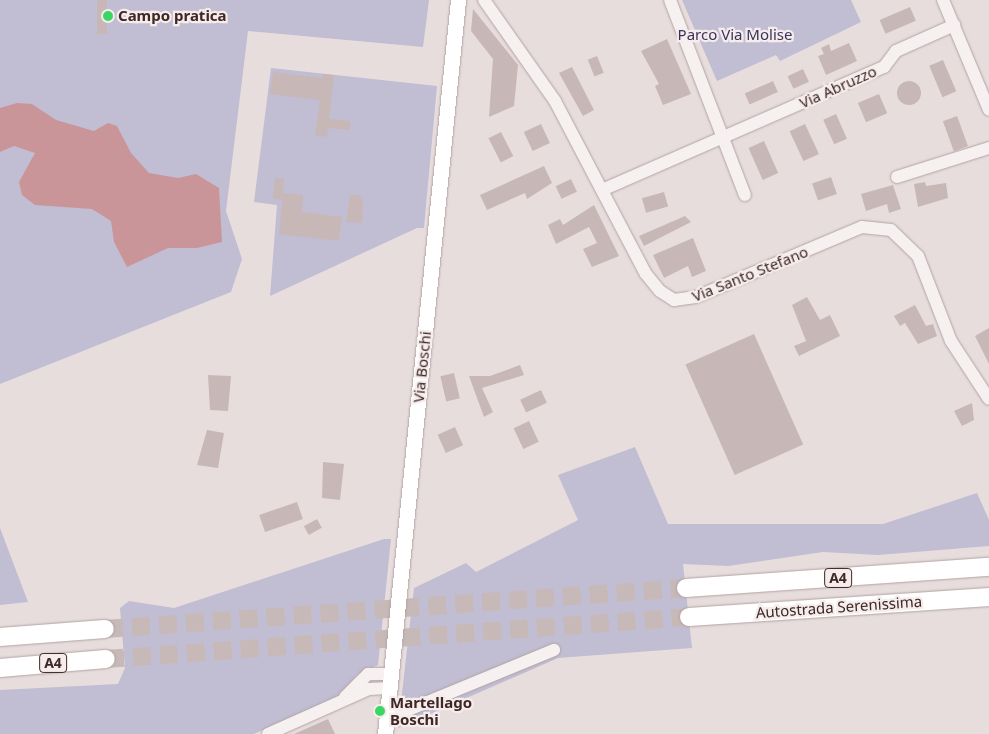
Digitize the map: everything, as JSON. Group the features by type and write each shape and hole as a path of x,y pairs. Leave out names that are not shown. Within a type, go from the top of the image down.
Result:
{"highway":[{"name":"Autostrada Serenissima","path":"686,588 989,567"},
{"name":"Autostrada Serenissima","path":"689,617 989,597"},
{"name":"A4","path":"0,637 105,629"},
{"name":"A4","path":"0,668 106,659"}],"main road":[{"name":"Via Boschi","path":"384,734 458,0"}],"street":[{"name":"Via Santo Stefano","path":"484,0 555,102 646,274 674,300 696,298 862,227 891,230 918,256 951,341 989,399"},
{"path":"670,0 724,129 723,137 745,195"},
{"path":"943,0 989,110"},
{"name":"Via Abruzzo","path":"602,190 723,137 744,130 884,67 896,51 954,25"},
{"path":"897,177 989,148"},
{"path":"386,715 396,715 554,650"},
{"path":"268,734 389,681"}],"green space":[{"path":"0,0 429,0 423,47 248,31 226,211 242,259 231,292 0,384"},
{"name":"Parco Via Molise","path":"682,0 851,0 861,22 780,61 776,55 717,81"},
{"path":"271,68 437,86 424,228 417,228 270,296 277,205 254,202"},
{"path":"635,447 668,524 883,524 977,493 989,520 989,546 878,555 823,552 728,566 683,564 692,648 558,658 398,728 414,588 466,563 476,572 578,520 558,475"},
{"path":"0,528 28,602 0,605"},
{"path":"384,539 391,539 378,665 358,674 338,696 254,734 0,734 0,690 118,684 125,668 120,608 129,601 174,608"}],"shaded area":[{"path":"17,103 32,104 56,120 94,131 108,123 117,126 131,153 149,173 178,178 196,174 219,188 222,242 197,248 168,248 127,267 114,242 111,221 92,209 35,205 22,195 19,182 35,153 14,146 0,152 0,108"}],"building":[{"path":"97,0 107,0 107,34 97,34"},
{"path":"910,7 916,21 885,34 880,20"},
{"path":"473,9 518,65 514,106 489,117 493,59 471,31"},
{"path":"667,39 691,94 663,105 655,86 659,84 641,51"},
{"path":"849,43 857,61 826,75 818,56 824,54 821,48 829,44 831,51"},
{"path":"597,56 604,73 594,76 588,60"},
{"path":"943,60 956,91 942,97 929,66"},
{"path":"572,67 594,110 583,116 559,73"},
{"path":"803,69 809,82 794,89 788,76"},
{"path":"273,72 322,78 323,74 334,75 329,119 350,121 350,130 328,128 327,137 315,135 320,100 270,94"},
{"path":"773,81 778,92 750,105 745,94"},
{"path":"909,81 918,84 921,93 918,102 909,105 900,102 897,93 900,84"},
{"path":"879,94 887,113 866,122 858,103"},
{"path":"836,114 847,139 834,144 823,120"},
{"path":"957,116 968,146 954,151 943,121"},
{"path":"541,124 550,143 533,151 524,132"},
{"path":"805,124 819,154 804,161 790,131"},
{"path":"501,132 513,156 501,162 489,138"},
{"path":"764,141 778,173 763,180 748,148"},
{"path":"544,166 552,183 527,199 525,193 487,210 480,195"},
{"path":"831,177 837,194 818,201 812,184"},
{"path":"275,178 284,179 282,200 273,199"},
{"path":"571,179 577,192 562,199 556,186"},
{"path":"925,182 926,186 946,183 948,198 918,207 914,184"},
{"path":"893,185 901,209 889,213 887,204 866,211 861,194"},
{"path":"664,192 668,206 646,213 642,198"},
{"path":"283,193 303,195 302,212 342,217 339,241 279,234"},
{"path":"350,195 359,195 363,202 362,223 346,222"},
{"path":"594,205 619,256 592,267 583,249 597,243 589,227 556,244 548,225 560,219 563,225"},
{"path":"685,216 691,222 644,246 639,236"},
{"path":"693,238 706,271 692,277 688,266 664,278 653,255"},
{"path":"807,297 820,320 830,315 840,336 799,356 794,346 806,341 792,305"},
{"path":"915,305 926,326 933,324 937,336 918,344 905,323 900,326 894,316"},
{"path":"989,328 989,364 975,336"},
{"path":"754,334 803,445 735,475 685,365"},
{"path":"520,365 524,375 482,388 493,412 484,417 469,376 490,376"},
{"path":"454,373 460,398 446,401 440,376"},
{"path":"208,375 231,376 228,411 210,410"},
{"path":"541,390 547,403 526,412 520,400"},
{"path":"972,403 974,420 962,426 954,411"},
{"path":"529,421 539,442 523,449 514,428"},
{"path":"455,427 463,445 446,453 438,435"},
{"path":"207,430 224,433 218,468 197,465"},
{"path":"323,462 344,464 340,500 322,498"},
{"path":"297,502 303,519 265,532 259,515"},
{"path":"317,519 322,528 309,535 304,526"},
{"path":"328,719 335,734 294,734"}],"tunnel":[{"path":"105,629 686,588"},
{"path":"106,659 689,617"}],"place":[{"name":"Campo pratica","path":"108,16"},
{"name":"Martellago Boschi","path":"380,711"}]}
